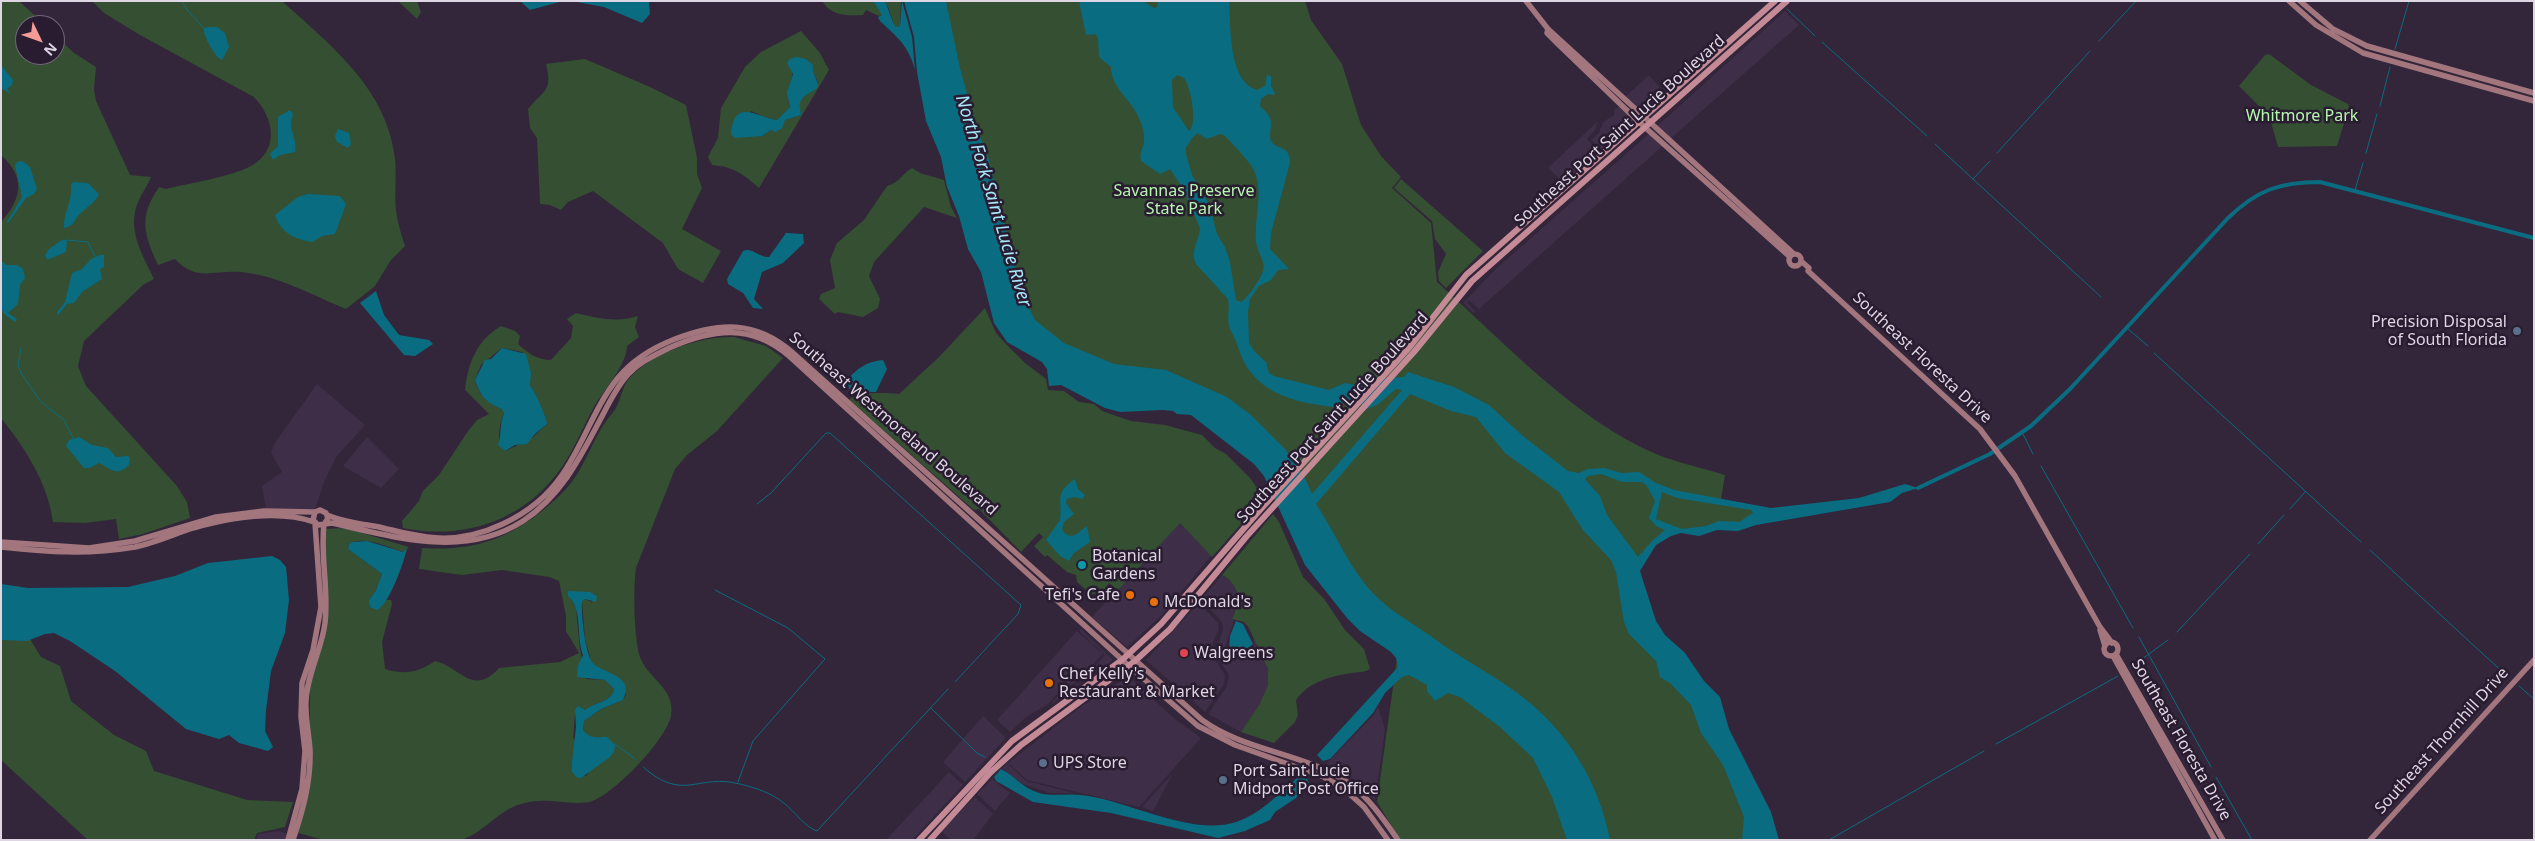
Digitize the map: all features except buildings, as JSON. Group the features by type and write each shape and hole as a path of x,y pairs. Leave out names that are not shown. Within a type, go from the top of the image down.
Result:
{"main road":[{"name":"Southeast Port Saint Lucie Boulevard","path":"1311,460 1346,416 1393,365 1455,288 1492,252 1775,1"},
{"name":"Southeast Port Saint Lucie Boulevard","path":"919,840 1012,741 1056,706 1122,660 1160,624 1311,460 1401,367 1461,292 1787,1"},
{"path":"1485,269 1485,263 1492,257 1492,252"},
{"name":"Southeast Port Saint Lucie Boulevard","path":"930,840 991,772 1021,744 1129,666 1170,629 1263,512"},
{"path":"1198,595 1204,581 1202,577"},
{"path":"1021,744 1021,738 1056,706"},
{"path":"991,772 1009,750 1012,741"}],"street":[{"path":"1526,1 1548,29 1648,125 1792,255 1800,256 1800,263 1790,264 1792,255"},
{"path":"2289,1 2316,25 2353,48 2534,101"},
{"path":"2300,1 2324,22 2357,42 2387,53 2534,93"},
{"path":"2445,76 2447,69"},
{"name":"Southeast Floresta Drive","path":"1800,263 1809,268 1808,271 1980,429 2002,458 2100,627 2112,643"},
{"name":"Southeast Westmoreland Boulevard","path":"315,512 322,510 327,515 429,538 466,535 490,529 519,516 548,492 570,462 615,381 632,363 650,350 698,331 727,327 745,328 767,335 792,352 1205,722 1238,738 1325,770 1351,785 1372,805 1398,840"},
{"name":"Southeast Westmoreland Boulevard","path":"314,522 415,541 438,543 469,540 493,534 522,521 553,497 566,480 613,396 636,367 654,355 704,334 721,332 743,333 764,339 782,349 1122,660 1201,728 1235,745 1324,777 1343,788 1364,807 1388,840"},
{"path":"1,542 89,548 135,541 224,516 264,511 315,512 314,522 321,608 314,650 302,684 301,717 305,751 302,790 288,840"},
{"path":"293,840 305,804 310,767 306,701 308,686 325,624 327,591 322,541 327,515"},
{"path":"1,547 57,553 92,553 137,546 193,528 243,518 290,517 314,522"},
{"name":"Southeast Floresta Drive","path":"2100,627 2105,646"},
{"path":"2112,643 2117,647 2114,655 2106,654 2105,646 2112,643"},
{"name":"Southeast Floresta Drive","path":"2114,655 2215,840"},
{"name":"Southeast Floresta Drive","path":"2114,655 2223,840"},
{"name":"Southeast Thornhill Drive","path":"2370,840 2534,660"}],"shaded area":[{"path":"1785,11 1799,25 1669,140 1655,128"},
{"path":"1649,75 1664,93 1641,115 1623,99"},
{"path":"1623,104 1638,117 1601,149 1591,140 1599,133 1603,122 1614,115 1615,109"},
{"path":"1598,121 1595,130 1587,139 1598,152 1563,182 1548,168"},
{"path":"1653,130 1666,143 1479,309 1469,300 1467,303 1476,312 1474,313 1463,303 1496,269"},
{"path":"317,384 365,425 336,457 324,482 315,510 266,509 262,486 282,472 271,453 274,444"},
{"path":"367,437 399,469 381,488 343,466"},
{"path":"1179,522 1211,556 1162,615 1127,647 1092,617"},
{"path":"1222,575 1236,586 1239,593 1232,619 1234,620 1226,644 1227,651 1234,654 1243,653 1254,647 1254,639 1247,627 1253,634 1268,669 1268,685 1259,705 1241,732 1208,714 1227,686 1229,675 1215,654 1223,630 1222,622 1201,600"},
{"path":"1199,603 1218,623 1219,629 1211,654 1225,675 1224,684 1205,712 1146,660"},
{"path":"1081,629 1113,660 1050,705 1061,692 1080,683 1105,655 1079,631"},
{"path":"1077,631 1103,654 1078,681 1060,691 1048,704 1026,717 1010,732 997,720"},
{"path":"1125,678 1132,680 1176,720 1201,738 1139,807 1027,780 1008,763 1078,709"},
{"path":"1378,707 1385,730 1375,801 1355,780 1325,765 1374,715"},
{"path":"983,716 1006,738 965,782 943,762"},
{"path":"1007,763 1026,781 1073,793 1050,793 1021,783 1002,768"},
{"path":"949,772 963,785 912,840 886,840"},
{"path":"1173,773 1153,811 1142,807"},
{"path":"992,779 1010,793 995,811 977,794"},
{"path":"975,797 993,814 973,840 951,840 941,831"},
{"path":"279,831 288,834 286,840 256,840 258,834"}],"green space":[{"path":"1,1 19,1 34,15 15,15 15,65 65,65 65,44 74,53 96,67 94,90 96,101 130,175 151,177 135,212 134,229 142,255 154,279 143,285 84,341 78,366 86,386 177,486 187,502 190,518 143,534 119,539 116,519 85,523 53,522 41,480 19,441 1,418 1,222 17,196 18,180 9,163 1,155"},
{"path":"92,1 282,1 335,50 352,68 379,106 388,128 394,152 396,168 395,201 405,246 391,260 375,286 346,309 294,286 267,277 240,272 198,273 183,266 175,259 158,265 149,244 145,226 148,208 159,187 166,189 210,179 251,166 261,159 267,151 271,133 269,123 261,105 254,97 140,35 104,13"},
{"path":"398,1 417,1 421,12 417,19"},
{"path":"822,1 873,1 883,15 879,16 866,10 863,15 840,14 830,10"},
{"path":"885,1 901,1 900,26 896,28 893,22"},
{"name":"Savannas Preserve State Park","path":"931,1 1305,1 1311,20 1342,64 1361,125 1381,156 1401,177 1392,188 1431,223 1437,282 1540,377 1596,421 1656,454 1725,475 1721,499 1752,507 1757,513 1752,522 1676,531 1656,542 1631,564 1635,608 1679,664 1762,840 1400,840 1377,802 1399,644 1221,414 1100,378 1018,320"},
{"path":"801,31 820,53 829,70 759,188 748,178 737,172 726,167 712,165 708,157 718,138 721,108 745,67 761,52","holes":["792,68 812,70 818,82 801,99 799,105 801,115 785,120 762,136 744,135 751,111 777,120 790,107 788,97"]},
{"name":"Whitmore Park","path":"2269,54 2311,85 2348,104 2349,107 2337,146 2278,147 2271,122 2264,111 2239,86 2265,55"},
{"path":"585,59 686,105 697,158 697,174 702,188 682,229 721,251 703,283 678,269 663,243 593,191 568,202 561,210 550,205 540,204 537,138 530,128 528,109 543,94 548,85 546,64"},
{"path":"912,168 920,173 944,180 951,207 957,218 924,207 874,262 869,276 880,299 878,308 863,317 838,312 835,314 819,299 821,294 835,288 830,260 837,243 864,220 887,186 895,183"},
{"path":"1401,179 1483,251 1446,288 1439,281 1438,272 1446,254 1435,239 1432,221 1394,188"},
{"path":"985,308 996,333 1025,363 1046,379 1048,390 1064,391 1079,402 1094,404 1102,411 1131,421 1165,425 1202,435 1215,448 1226,454 1250,478 1264,498 1212,557 1180,523 1118,590 1109,583 1102,593 1091,594 1077,582 1076,575 1067,572 1047,555 1045,557 1034,546 1043,537 1039,533 1021,552 979,509 974,510 849,400 858,395 865,394 899,394 939,357"},
{"path":"576,313 615,319 638,316 635,327 639,337 627,346 620,368 595,405 572,450 556,475 525,505 507,516 488,524 468,529 447,531 403,528 402,521 419,501 423,491 439,475 468,431 477,420 489,414 465,390 471,362 480,345 501,326 515,331 520,336 518,344 529,353 541,359 551,360 571,338 573,326 567,319","holes":["502,348 522,352 529,368 530,386 540,404 547,424 531,439 505,451 499,439 504,414 502,408 484,398 475,380 481,365"]},
{"path":"721,337 734,337 766,346 783,358 717,431 687,455 675,469 636,568 634,611 639,654 648,670 665,690 671,706 671,716 667,726 649,752 624,779 599,798 581,803 539,801 521,804 506,811 479,831 464,839 327,840 298,833 309,791 310,686 328,609 324,549 326,529 345,528 409,547 403,552 376,543 361,541 349,544 348,549 382,574 376,590 369,600 391,600 392,604 382,642 385,669 411,672 435,661 444,664 467,678 482,680 499,668 560,662 579,653 566,631 566,616 559,581 549,577 502,570 462,575 419,569 422,548 440,549 471,546 500,537 528,521 556,499 572,481 581,468 602,427 616,407 628,380 637,370 662,354 676,348","holes":["568,592 595,594 592,602 585,599 582,602 585,639 591,661 626,694 623,700 601,709 584,721 583,730 588,735 605,737 594,766 586,776 571,770 575,741 573,737 576,710 578,707 585,710 606,700 614,689 605,680 586,679 580,649 576,609"]},
{"path":"1273,514 1279,522 1303,577 1325,600 1345,630 1364,649 1370,669 1328,678 1307,688 1296,700 1298,715 1295,722 1274,743 1241,732 1259,705 1268,685 1268,669 1249,628 1244,622 1232,619 1237,600 1236,589 1222,575"},
{"path":"1,615 30,639 41,657 60,666 71,701 114,735 146,751 154,771 247,800 293,802 285,827 257,833 254,840 88,840 1,760"}],"water":[{"path":"520,1 563,1 530,10"},
{"path":"571,1 649,1 650,14 642,23 604,7"},
{"path":"873,1 885,1 896,27 900,26 902,1 912,37 915,70 906,48 880,21 878,17 882,15"},
{"name":"North Fork Saint Lucie River","path":"904,1 946,1 960,68 975,123 989,160 1021,292 1035,320 1064,343 1114,364 1166,370 1227,397 1251,415 1286,450 1305,478 1312,494 1402,390 1396,389 1377,405 1367,409 1352,399 1335,405 1335,407 1289,398 1263,385 1253,375 1244,362 1229,326 1228,299 1196,264 1194,259 1194,250 1200,228 1184,190 1170,169 1160,174 1141,161 1144,139 1140,121 1136,111 1114,81 1111,67 1099,57 1098,38 1095,34 1086,35 1079,1 1143,1 1154,8 1157,7 1158,1 1229,1 1233,52 1241,76 1248,85 1257,90 1265,86 1267,75 1271,76 1271,86 1275,93 1274,95 1268,94 1261,99 1260,106 1270,118 1271,141 1286,150 1290,163 1271,233 1270,249 1289,269 1278,270 1271,280 1259,286 1250,299 1248,312 1249,343 1255,352 1266,362 1269,373 1274,376 1329,390 1345,383 1354,385 1385,378 1404,377 1408,372 1454,387 1489,405 1523,436 1568,471 1579,473 1588,469 1604,468 1622,473 1639,472 1656,483 1674,490 1771,508 1859,498 1905,484 1918,488 1902,493 1890,502 1756,525 1738,531 1717,530 1699,536 1681,533 1671,536 1656,545 1640,571 1656,621 1665,635 1685,653 1704,681 1720,697 1729,729 1771,812 1779,840 1742,840 1744,817 1723,765 1701,733 1691,705 1670,683 1660,677 1656,661 1629,634 1624,622 1616,572 1611,560 1583,530 1559,492 1505,453 1476,417 1451,411 1410,394 1316,504 1352,566 1379,599 1443,645 1520,695 1552,724 1566,741 1589,778 1598,798 1610,840 1567,840 1552,797 1533,758 1500,727 1460,697 1448,693 1435,701 1427,691 1427,685 1409,675 1402,677 1385,693 1373,713 1330,759 1323,761 1317,755 1398,667 1396,658 1391,652 1360,631 1347,618 1305,565 1264,476 1254,464 1191,415 1163,410 1120,412 1105,408 1061,385 1049,386 1047,369 1042,362 1007,342 994,323 981,272 968,249 959,216 947,187 941,157 926,121 917,72 914,37","holes":["1177,75 1184,78 1187,83 1193,114 1192,127 1189,131 1173,107 1172,80","1198,133 1207,139 1220,134 1224,135 1252,167 1257,179 1256,242 1264,267 1257,284 1241,302 1236,300 1230,262 1225,247 1217,234 1209,204 1192,175 1186,154 1186,148 1192,138","1601,474 1622,482 1642,482 1647,486 1655,501 1649,518 1656,526 1665,530 1638,557 1607,515 1600,496 1585,479 1588,476","1662,492 1677,498 1751,510 1753,513 1739,522 1719,521 1706,526 1682,529 1656,519"]},
{"path":"217,27 225,33 229,47 222,60 213,51 205,36 204,28"},
{"path":"797,57 806,59 813,65 818,87 801,100 801,115 785,120 782,128 776,132 771,130 762,136 735,138 731,134 733,123 737,116 742,113 754,113 777,120 790,107 787,93 793,74 787,63 790,59"},
{"path":"1,65 13,80 12,85 7,89 11,94 1,88"},
{"path":"290,110 293,114 291,125 296,147 295,152 280,155 273,160 270,154 278,146 278,117"},
{"path":"338,129 349,133 351,144 348,148 337,142 335,136"},
{"path":"22,161 30,167 37,189 34,194 26,198 8,223 22,197 15,166 17,162"},
{"path":"74,182 88,183 99,194 79,214 73,224 64,228 71,196 71,184"},
{"path":"308,194 340,196 346,204 335,234 322,236 312,242 294,237 281,226 275,215 298,197"},
{"path":"786,233 803,234 804,243 783,263 762,272 754,299 763,309 753,308 743,293 728,284 727,279 743,251 749,250 769,257"},
{"path":"62,240 67,240 66,252 47,260 45,255 49,249"},
{"path":"104,255 104,267 100,269 102,279 82,292 74,303 67,304 58,315 57,312 65,302 72,273 82,269 91,259"},
{"path":"1,261 7,265 17,265 23,269 25,278 20,285 18,304 8,313 17,319 15,322 4,314 1,308"},
{"path":"376,291 384,315 399,335 429,340 433,344 415,356 404,355 360,303"},
{"path":"502,348 526,354 531,373 530,386 540,404 547,424 527,444 515,445 505,451 498,445 504,414 502,409 485,399 475,380 485,360 491,359"},
{"path":"883,360 887,369 876,392 860,392 856,395 850,392 847,380 858,369 867,364"},
{"path":"79,437 92,445 108,448 116,457 128,456 130,458 129,465 121,471 114,471 99,463 89,468 84,468 66,446 69,440"},
{"path":"1075,479 1078,489 1085,495 1082,499 1074,497 1067,499 1066,503 1074,514 1064,522 1062,530 1069,536 1072,536 1087,526 1090,542 1074,553 1069,561 1060,556 1046,540 1060,520 1061,493"},
{"path":"367,541 403,552 407,548 391,592 377,610 370,607 369,600 376,590 382,574 348,549 349,544 353,542"},
{"path":"272,556 280,560 286,567 289,600 285,633 271,671 265,731 273,747 268,751 239,743 229,735 219,739 186,729 115,671 70,641 54,633 45,634 27,641 1,640 1,584 28,588 128,587 175,576 208,563"},
{"path":"568,591 590,592 597,596 596,602 585,599 582,602 584,631 589,655 595,665 621,679 625,684 626,691 623,700 601,709 584,721 583,730 588,735 607,737 615,745 614,752 610,757 581,778 576,777 571,770 576,727 575,710 578,706 585,710 606,700 614,689 605,680 577,677 578,666 583,655 576,608 568,596"},
{"path":"1236,621 1243,624 1253,644 1245,650 1232,652 1229,651 1230,636"},
{"path":"1001,769 1027,788 1039,793 1099,798 1159,816 1199,825 1218,825 1236,822 1261,809 1297,778 1307,779 1309,783 1296,798 1275,812 1270,820 1245,831 1218,838 1111,813 1033,802 996,781 994,777"}],"waterway":[{"path":"182,1 188,11 204,28"},
{"path":"2099,41 2136,1"},
{"path":"2395,49 2409,1"},
{"path":"1787,9 1815,36"},
{"path":"1822,42 1927,136"},
{"path":"1997,153 2090,51"},
{"path":"2380,106 2390,67"},
{"path":"2366,153 2377,114"},
{"path":"1935,144 2101,297"},
{"path":"1973,179 1990,161"},
{"path":"2355,190 2363,163"},
{"path":"1918,488 1990,454 2031,426 2070,389 2228,218 2259,194 2270,189 2306,182 2320,182 2534,238"},
{"path":"67,240 88,242 90,246"},
{"path":"90,247 95,256"},
{"path":"2127,328 2148,346"},
{"path":"21,348 18,365 21,373 41,402 64,420 73,438"},
{"path":"2154,353 2361,542"},
{"path":"2022,432 2033,454"},
{"path":"757,504 771,493 826,433 830,433 1021,605 1018,614 955,682"},
{"path":"2041,466 2133,628"},
{"path":"2290,509 2305,492"},
{"path":"2258,544 2284,515"},
{"path":"2370,550 2508,677"},
{"path":"2177,632 2250,554"},
{"path":"715,590 788,628 825,659 753,741 738,782"},
{"path":"2139,637 2211,767"},
{"path":"2130,668 2168,640"},
{"path":"1996,744 2118,676"},
{"path":"2519,686 2534,699"},
{"path":"643,767 657,778 669,783 691,785 725,782 758,789 780,800 804,823 817,831 948,689"},
{"path":"931,708 977,753 985,757"},
{"path":"615,744 635,759"},
{"path":"1829,840 1984,751"},
{"path":"2216,777 2252,840"}],"place":[{"name":"Precision Disposal of South Florida","path":"2517,331"},
{"name":"Botanical Gardens","path":"1082,565"},
{"name":"Tefi's Cafe","path":"1130,595"},
{"name":"McDonald's","path":"1154,602"},
{"name":"Walgreens","path":"1184,653"},
{"name":"Chef Kelly's Restaurant & Market","path":"1049,683"},
{"name":"UPS Store","path":"1043,763"},
{"name":"Port Saint Lucie Midport Post Office","path":"1223,780"}]}
